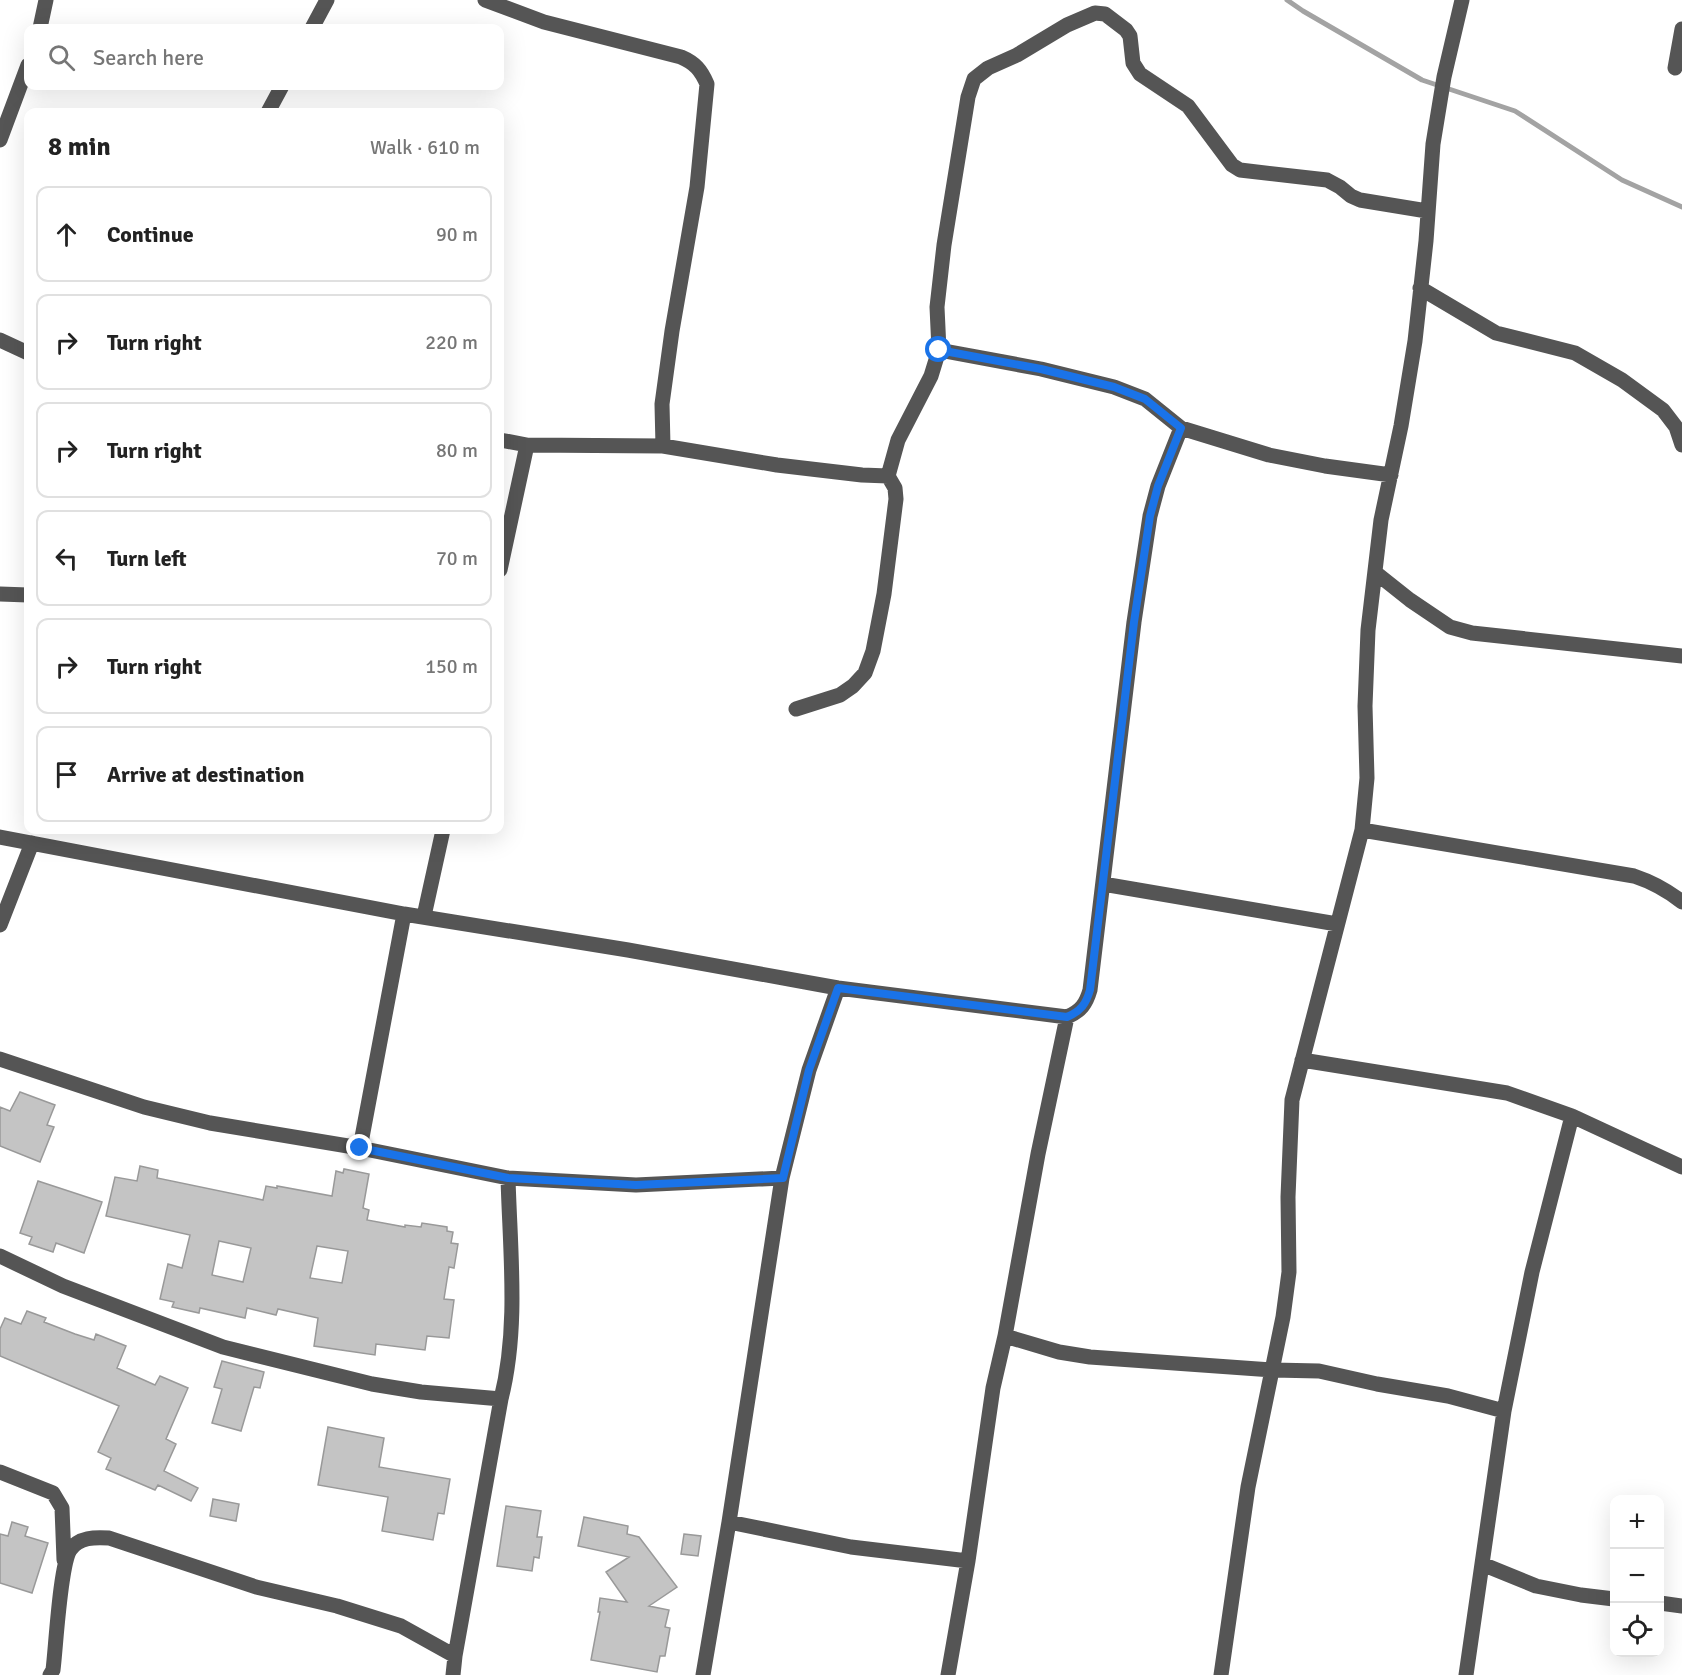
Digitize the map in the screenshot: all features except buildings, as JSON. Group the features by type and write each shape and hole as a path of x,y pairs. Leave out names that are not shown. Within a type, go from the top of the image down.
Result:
{"street":[{"path":"41,24 45,0"},
{"path":"314,24 327,0"},
{"path":"485,0 544,22 681,57 692,62 702,73 707,84 697,187 662,404 663,446"},
{"path":"1221,1675 1248,1487 1273,1370 1289,1272 1289,1139 1292,1100 1362,830 1367,778 1365,706 1368,630 1381,520 1415,341 1426,241 1426,211 1433,144 1444,77 1462,0"},
{"path":"796,709 840,694 853,686 865,674 873,651 884,594 896,499 888,476 898,440 932,376 939,350 937,307 944,245 968,97 974,79 988,68 1017,55 1067,25 1095,13 1105,14 1126,30 1130,36 1133,63 1140,74 1188,106 1228,161 1240,170 1327,180 1360,200 1426,211"},
{"path":"1675,68 1682,29"},
{"path":"0,140 24,76"},
{"path":"270,108 280,90"},
{"path":"1420,288 1496,333 1575,353 1622,380 1663,410 1676,427 1682,445"},
{"path":"0,340 24,351"},
{"path":"939,350 1041,369 1114,387 1145,399 1181,428 1269,455 1390,475"},
{"path":"0,837 404,914 838,988 1067,1017 1079,1011 1087,1001 1090,990 1134,622 1150,516 1158,486 1181,428"},
{"path":"504,441 527,445 663,446 777,465 888,476"},
{"path":"504,551 527,445"},
{"path":"1376,573 1450,627 1472,633 1682,656"},
{"path":"0,594 24,595"},
{"path":"1362,830 1634,876 1659,886 1682,902"},
{"path":"424,916 442,834"},
{"path":"0,926 32,843"},
{"path":"1103,884 1337,924"},
{"path":"360,1148 404,914"},
{"path":"703,1675 783,1178 809,1070 838,988"},
{"path":"948,1675 968,1561 993,1388 1067,1017"},
{"path":"0,1059 144,1107 210,1123 360,1148 508,1178 636,1185 783,1178"},
{"path":"1302,1060 1507,1093 1572,1116 1682,1167"},
{"path":"1466,1675 1504,1411 1532,1272 1572,1116"},
{"path":"453,1675 501,1398 509,1369 512,1336 508,1178"},
{"path":"0,1257 63,1286 223,1347 372,1384 421,1392 501,1398"},
{"path":"1005,1336 1059,1352 1090,1357 1273,1370 1319,1371 1448,1396 1504,1411"},
{"path":"0,1472 53,1492 62,1508 64,1566 53,1670 50,1675"},
{"path":"729,1522 850,1547 968,1561"},
{"path":"64,1566 71,1549 81,1540 109,1538 256,1587 337,1605 401,1626 455,1656"},
{"path":"1482,1564 1536,1586 1610,1599"},
{"path":"1664,1604 1682,1606"}],"waterway":[{"path":"1287,0 1422,80 1515,111 1622,180 1682,207"}],"route":[{"path":"360,1148 508,1178 636,1185 783,1178 809,1070 838,988 1067,1017 1079,1011 1087,1001 1134,622 1150,516 1158,486 1181,428 1163,411 1145,399 1114,387 1041,369 939,350"}]}
